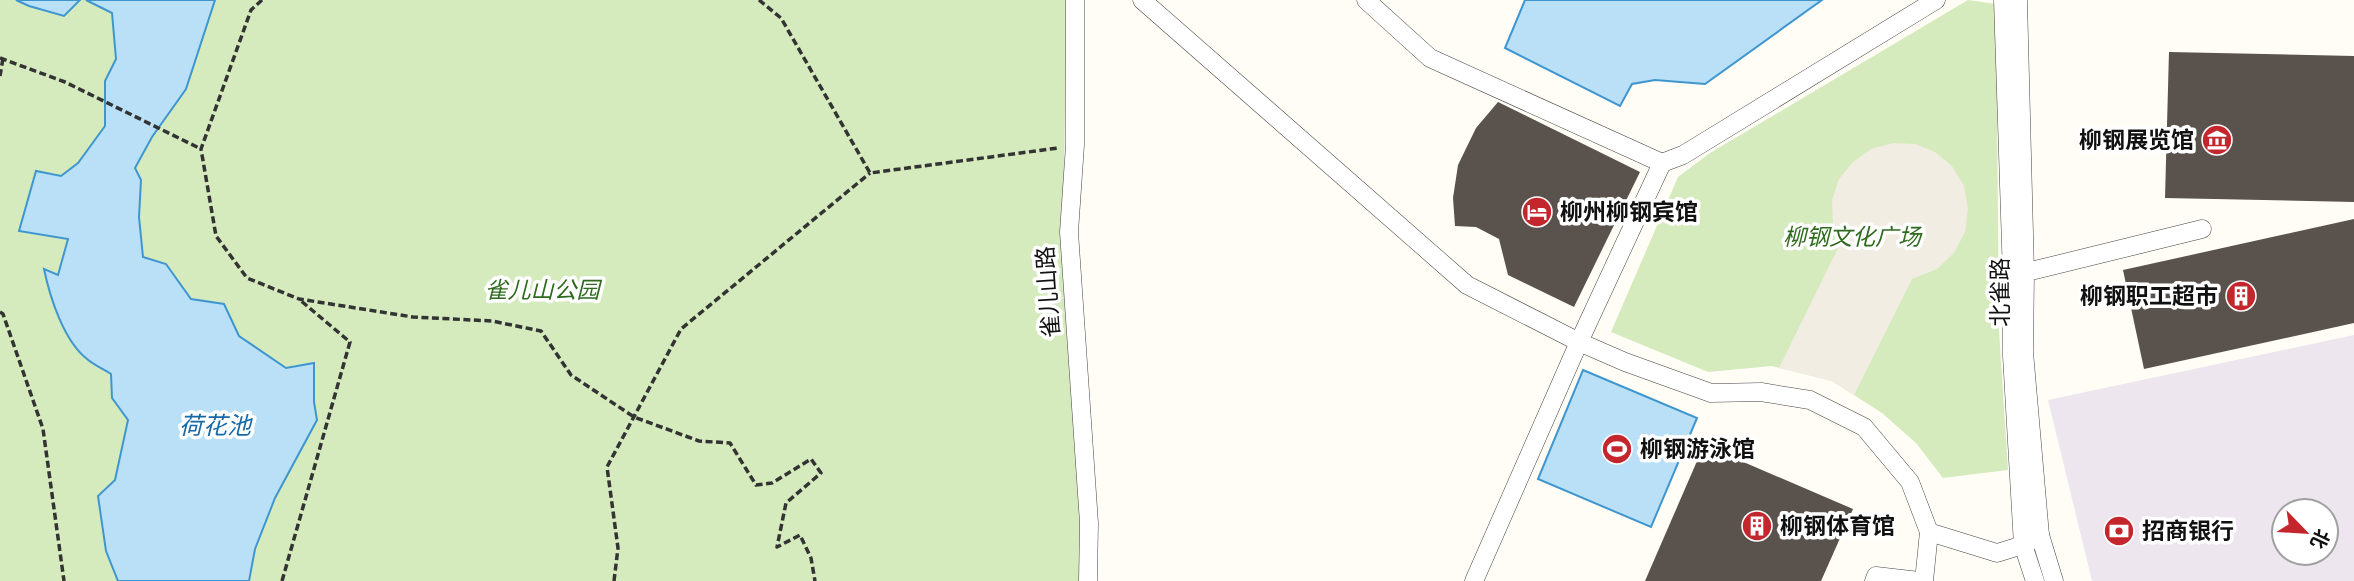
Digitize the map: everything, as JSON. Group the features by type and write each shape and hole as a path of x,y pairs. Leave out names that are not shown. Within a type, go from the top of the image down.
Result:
{"street":[{"name":"雀儿山路","path":"1075,0 1075,145 1069,232 1089,523 1088,581"},
{"path":"1142,0 1467,285 1579,342 1710,393 1760,392 1810,400 1864,426 1910,482 1929,532 1921,581 1876,576 1874,581"},
{"path":"1366,0 1430,58 1662,163"},
{"path":"1474,581 1579,342 1662,163 1683,155 1936,0"},
{"name":"北雀路","path":"2003,0 2024,352 2040,534 2054,581"},
{"name":"北雀路","path":"2018,0 2018,274 2012,356 2023,545 2035,581"},
{"path":"2018,274 2202,229"},
{"path":"1929,532 1997,553 2023,545 2040,534"}],"path":[{"path":"262,0 251,10 201,149 216,236 247,278 299,299 412,317 492,321 541,331 571,375 634,417 699,441 730,443 756,485 772,483 811,459 821,473 786,503 777,547 800,535 811,558 815,581"},
{"path":"759,0 780,18 870,173"},
{"path":"0,76 1,57 65,82 201,149"},
{"path":"614,581 618,548 607,467 681,329 870,173 1075,145"},
{"path":"282,581 350,342 299,299"},
{"path":"0,312 3,314 43,429 64,581"}],"shaded area":[{"path":"1893,143 1915,144 1935,152 1952,166 1964,186 1968,209 1965,232 1954,253 1937,269 1912,279 1854,395 1832,381 1779,368 1840,244 1833,223 1832,200 1839,179 1853,162 1871,149"},
{"path":"2354,335 2354,581 2092,581 2048,400"}],"green space":[{"name":"雀儿山公园","path":"0,0 1067,0 1063,233 1085,524 1081,581 0,581"},
{"name":"柳钢文化广场","path":"1968,0 1996,4 1999,330 2008,470 1943,478 1916,443 1882,413 1832,381 1772,366 1708,372 1611,332 1678,177 1710,153"}],"water":[{"path":"16,0 80,0 64,16"},
{"name":"荷花池","path":"86,0 215,0 186,89 152,137 135,168 141,180 139,217 143,257 166,264 191,299 224,304 239,336 286,368 314,363 317,420 275,498 255,549 249,581 118,581 106,551 98,496 115,480 128,420 112,398 111,374 90,361 71,341 50,293 44,269 58,275 68,239 19,231 36,171 61,176 78,163 105,126 105,81 116,59 112,13"},
{"path":"1525,0 1822,0 1705,84 1655,80 1632,84 1620,106 1505,48"},
{"name":"柳钢游泳馆","path":"1583,370 1697,418 1651,527 1538,479"}],"building":[{"path":"2169,52 2354,56 2354,202 2165,198"},
{"name":"柳州柳钢宾馆","path":"1498,102 1640,172 1574,307 1508,275 1499,239 1476,227 1455,226 1453,198 1458,165 1476,128"},
{"name":"柳钢职工超市","path":"2354,219 2354,323 2144,369 2123,270"},
{"name":"柳钢体育馆","path":"1704,445 1853,509 1821,581 1645,581"}],"place":[{"name":"柳钢展览馆","path":"2217,140"},
{"name":"柳州柳钢宾馆","path":"1537,212"},
{"name":"柳钢职工超市","path":"2241,296"},
{"name":"柳钢游泳馆","path":"1617,449"},
{"name":"柳钢体育馆","path":"1757,526"},
{"name":"招商银行","path":"2119,531"}]}
